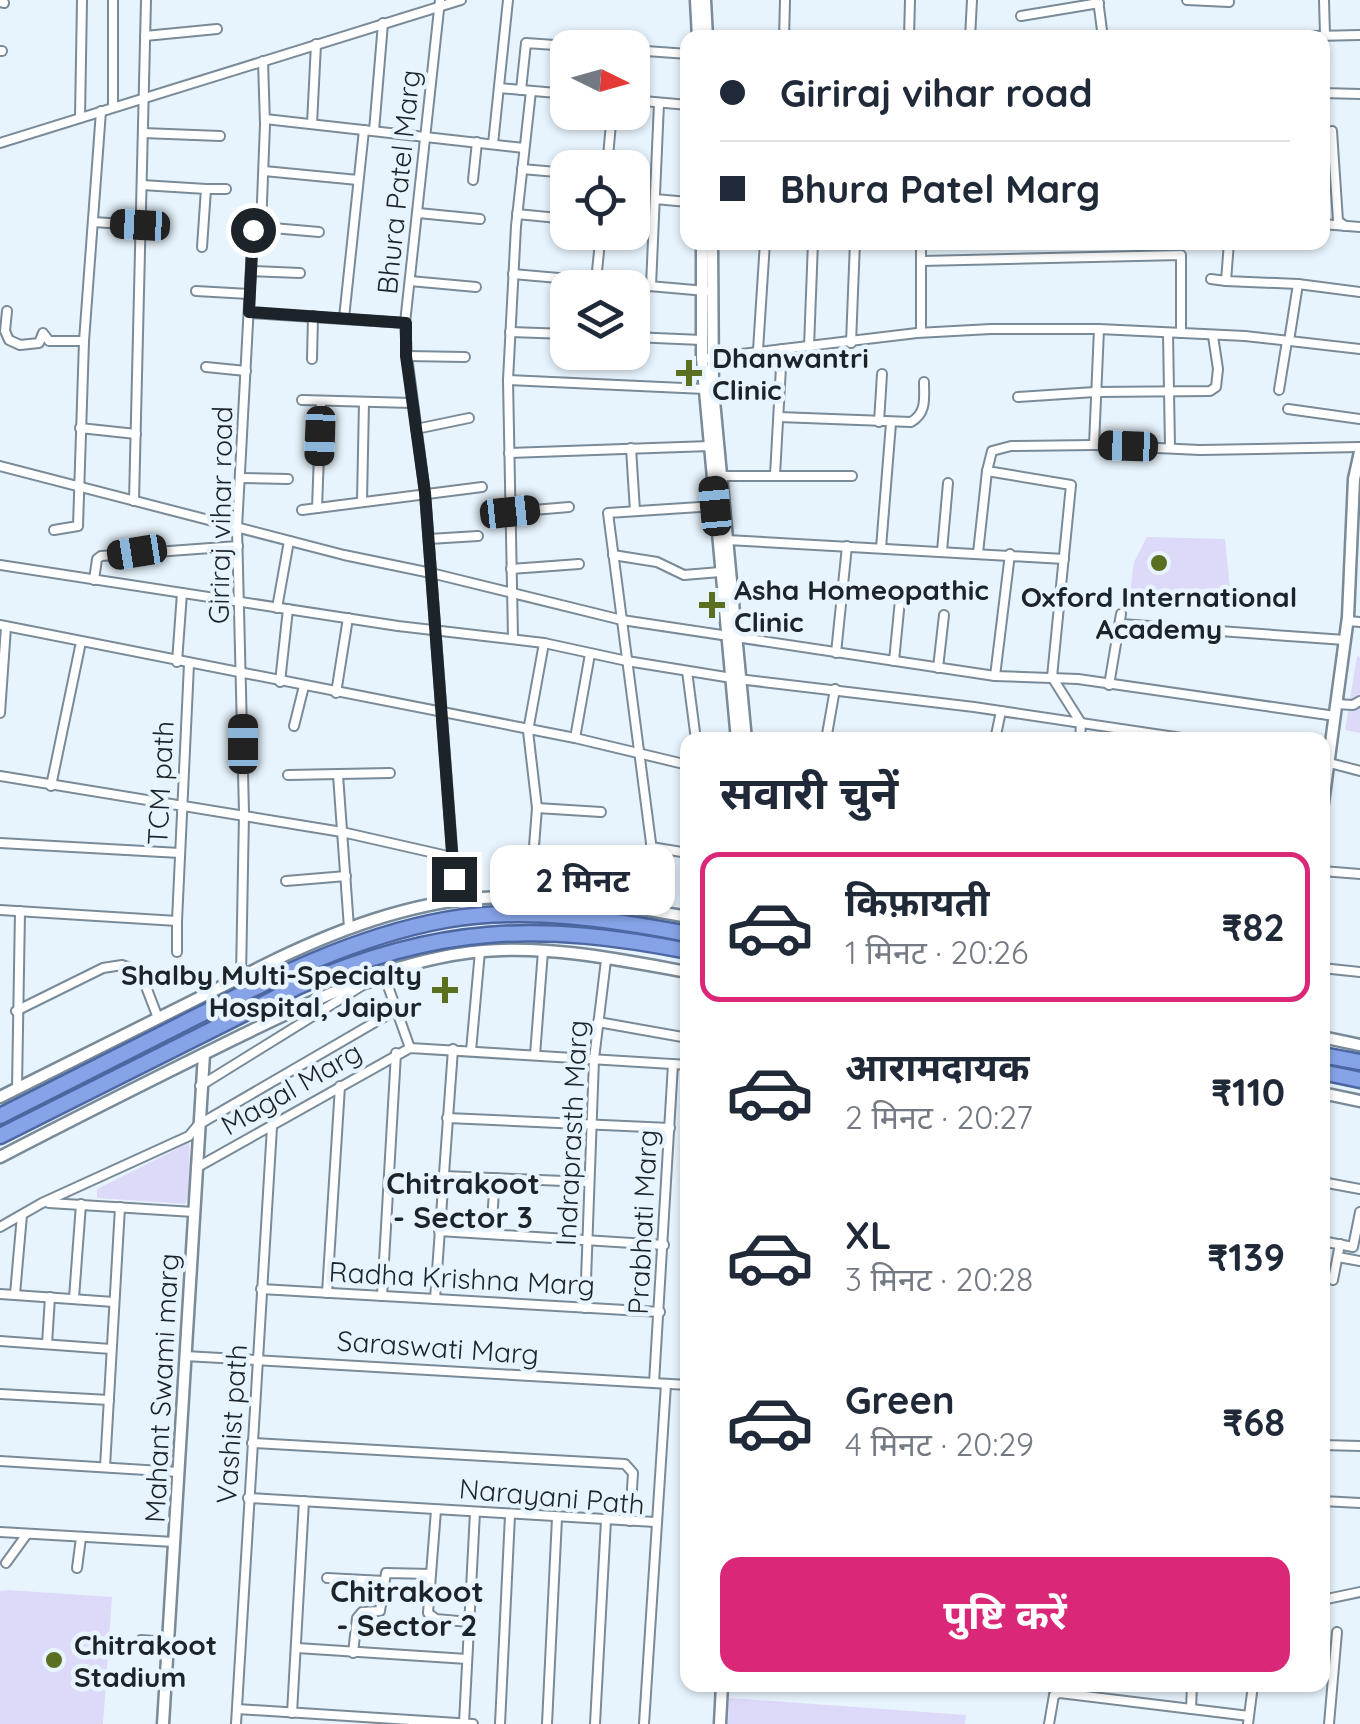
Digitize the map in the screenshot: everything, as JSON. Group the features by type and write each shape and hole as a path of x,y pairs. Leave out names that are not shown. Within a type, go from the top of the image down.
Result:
{"highway":[{"path":"0,1116 262,984 355,944 411,928 481,916 519,915 599,919 680,933"},
{"path":"0,1136 299,986 337,969 427,942 497,932 543,931 624,938 680,949"},
{"path":"1330,1056 1360,1062"},
{"path":"1330,1074 1360,1080"}],"street":[{"path":"80,118 82,0"},
{"path":"113,0 113,107"},
{"path":"134,501 146,0"},
{"path":"0,142 440,3 461,0"},
{"path":"492,144 508,0"},
{"path":"696,0 698,30"},
{"path":"705,0 707,30"},
{"path":"784,30 785,0"},
{"path":"909,30 910,0"},
{"path":"970,30 972,0"},
{"path":"1186,0 1229,2"},
{"path":"1324,0 1326,30"},
{"path":"1021,16 1099,1 1102,30"},
{"name":"Bhura Patel Marg","path":"440,3 410,281 406,356 425,493 456,901"},
{"path":"344,318 358,180 369,130 383,23"},
{"path":"145,36 216,29"},
{"path":"1330,35 1360,35"},
{"path":"513,638 508,380 524,148 526,42 550,44"},
{"path":"312,124 316,44"},
{"path":"650,51 680,53"},
{"name":"Giriraj vihar road","path":"241,976 244,816 237,528 253,230 260,228 264,172 263,61"},
{"path":"499,88 550,92"},
{"path":"1330,93 1360,94"},
{"path":"650,102 680,105"},
{"path":"659,103 651,286 706,291"},
{"path":"54,530 78,526 84,341 101,111"},
{"path":"265,119 524,148"},
{"path":"1332,131 1338,221 1345,226"},
{"path":"142,133 220,136"},
{"path":"473,180 478,142"},
{"path":"522,169 550,172"},
{"path":"264,172 358,180"},
{"path":"142,185 226,189"},
{"path":"202,247 206,189"},
{"path":"1330,198 1336,198"},
{"path":"655,200 680,202"},
{"path":"418,213 480,219"},
{"path":"517,214 550,217"},
{"path":"93,222 140,225"},
{"path":"1330,225 1360,227"},
{"path":"260,228 319,232"},
{"path":"703,250 705,389 715,506 722,540 720,572 730,636"},
{"path":"711,250 702,340 721,476 737,732"},
{"path":"758,350 764,250"},
{"path":"809,347 813,250"},
{"path":"850,342 855,250"},
{"path":"921,250 921,332"},
{"path":"1096,250 1097,258"},
{"path":"1181,250 1181,333"},
{"path":"1226,281 1228,250"},
{"path":"920,262 1181,255"},
{"path":"251,270 300,273"},
{"path":"514,274 550,277"},
{"path":"1211,279 1360,292"},
{"path":"410,281 476,287"},
{"path":"1279,390 1298,284"},
{"path":"196,291 250,294"},
{"path":"7,311 5,331 9,340 20,346 39,343 43,333 48,341 84,341"},
{"path":"249,312 406,323"},
{"path":"312,359 313,316"},
{"path":"706,358 921,332 1099,329 1246,336 1360,349"},
{"path":"1094,445 1099,329"},
{"path":"510,332 550,333"},
{"path":"1168,332 1170,448"},
{"path":"1018,397 1210,391 1216,387 1218,369 1213,336"},
{"path":"650,338 702,340"},
{"path":"775,476 782,349"},
{"path":"406,356 465,357"},
{"path":"206,367 246,371"},
{"path":"879,422 882,374"},
{"path":"508,380 705,389"},
{"path":"778,417 912,422 920,417 924,382"},
{"path":"302,400 412,404"},
{"path":"317,508 321,400"},
{"path":"362,501 364,402"},
{"path":"1288,409 1360,418"},
{"path":"416,430 469,418"},
{"path":"881,548 891,423"},
{"path":"80,428 136,434"},
{"path":"978,553 986,471 992,451 998,448 1094,445 1360,449 1354,479 1354,622 1345,640 1330,741"},
{"path":"509,453 710,446"},
{"path":"631,448 634,511"},
{"path":"0,466 237,528 622,620 996,676 1052,676 1336,710 1360,701"},
{"path":"986,471 1071,485 1052,676 1082,723 1081,732"},
{"path":"721,476 852,476"},
{"path":"240,478 288,480"},
{"path":"942,551 948,484"},
{"path":"302,510 482,486"},
{"path":"510,512 569,506"},
{"path":"660,912 608,512 715,506"},
{"path":"428,539 478,536"},
{"path":"722,540 1064,559"},
{"path":"277,608 290,541"},
{"path":"94,580 97,559 102,556 238,546"},
{"path":"836,653 847,546"},
{"path":"996,676 1010,554"},
{"path":"614,556 657,562 684,574 720,572"},
{"path":"512,569 579,564"},
{"path":"0,565 436,631 544,642 590,654 734,678 1142,732"},
{"path":"177,662 182,593"},
{"path":"894,662 900,600"},
{"path":"280,682 288,609"},
{"path":"1109,685 1121,614"},
{"path":"938,668 944,615"},
{"path":"336,693 348,618"},
{"path":"1120,624 1345,640"},
{"path":"0,711 3,626 575,738 680,763"},
{"path":"51,786 81,642"},
{"path":"530,897 538,808 528,731 544,642"},
{"path":"575,738 590,654"},
{"name":"TCM path","path":"178,952 188,664"},
{"path":"688,671 695,732"},
{"path":"734,678 744,732"},
{"path":"294,726 304,686"},
{"path":"827,732 835,689"},
{"path":"997,732 1001,711"},
{"path":"1330,762 1360,772"},
{"path":"288,775 390,773"},
{"path":"0,776 342,832 452,857"},
{"path":"338,776 349,928"},
{"path":"538,808 601,812"},
{"path":"0,843 180,853"},
{"path":"652,847 680,852"},
{"path":"1330,872 1360,874"},
{"path":"286,881 346,876"},
{"path":"0,1097 241,976 349,928 456,901 530,897 680,916"},
{"path":"0,910 177,921"},
{"path":"16,1088 20,911"},
{"path":"536,1055 543,951"},
{"path":"0,1156 204,1054 384,975 480,952 543,951 680,971"},
{"path":"471,1051 480,952"},
{"name":"Indraprasth Marg","path":"584,1308 594,1058 606,960"},
{"path":"16,1011 103,968 122,965 140,972 158,1018"},
{"path":"1330,969 1360,972"},
{"path":"384,975 410,1048 680,1064"},
{"path":"200,1086 384,975"},
{"path":"0,1226 189,1136 198,1124 396,1010"},
{"path":"598,1022 680,1037"},
{"path":"1330,1038 1360,1044"},
{"name":"Magal Marg","path":"196,1168 410,1048"},
{"path":"435,1299 453,1049"},
{"path":"382,1296 396,1053"},
{"name":"Mahant Swami marg","path":"163,1724 204,1054"},
{"name":"Prabhati Marg","path":"654,1383 674,1064"},
{"path":"327,1293 340,1086"},
{"path":"1330,1095 1360,1101"},
{"path":"447,1118 670,1128"},
{"name":"Vashist path","path":"236,1724 272,1127"},
{"path":"443,1176 589,1182"},
{"path":"492,1234 495,1178"},
{"path":"1330,1183 1360,1189"},
{"path":"42,1203 194,1212"},
{"path":"74,1298 81,1204"},
{"path":"105,1467 120,1207"},
{"path":"1330,1242 1353,1247 1360,1212"},
{"path":"15,1294 22,1216"},
{"path":"439,1231 664,1244"},
{"path":"1334,1280 1340,1244"},
{"path":"1338,1256 1360,1260"},
{"path":"1330,1268 1336,1269"},
{"name":"Radha Krishna Marg","path":"261,1290 660,1312"},
{"path":"0,1294 114,1302"},
{"path":"47,1344 50,1296"},
{"path":"0,1341 112,1349"},
{"name":"Saraswati Marg","path":"185,1356 680,1385"},
{"path":"655,1522 666,1384"},
{"path":"0,1394 109,1400"},
{"path":"252,1443 625,1464 633,1473 630,1521"},
{"path":"1330,1445 1360,1446"},
{"path":"0,1461 178,1472"},
{"name":"Narayani Path","path":"248,1498 655,1522 644,1724"},
{"path":"292,1713 304,1501"},
{"path":"1330,1502 1360,1502"},
{"path":"436,1510 428,1613 431,1617 470,1622"},
{"path":"464,1723 475,1512"},
{"path":"500,1724 510,1515"},
{"path":"547,1724 557,1518"},
{"path":"594,1724 606,1520"},
{"path":"0,1532 174,1542"},
{"path":"6,1563 27,1533"},
{"path":"78,1568 81,1538"},
{"path":"353,1653 359,1614 380,1611 389,1572 432,1574"},
{"path":"327,1578 384,1581"},
{"path":"1330,1598 1360,1592"},
{"path":"1329,1724 1337,1632"},
{"path":"141,1640 168,1642"},
{"path":"296,1648 467,1659"},
{"path":"720,1724 722,1692"},
{"path":"1191,1709 1192,1692"},
{"path":"1049,1724 1054,1696 1060,1694 1249,1720 1251,1692"},
{"path":"237,1709 473,1724"}],"shaded area":[{"path":"1147,537 1225,539 1230,588 1130,593 1134,562"},
{"path":"1357,656 1360,657 1360,733 1345,730"},
{"path":"189,1143 191,1192 185,1204 97,1198 97,1189"},
{"name":"Chitrakoot Stadium","path":"0,1591 112,1597 103,1724 0,1724"},
{"path":"729,1698 966,1715 965,1724 728,1724"}],"place":[{"name":"Dhanwantri Clinic","path":"689,373"},
{"name":"Oxford International Academy","path":"1159,563"},
{"name":"Asha Homeopathic Clinic","path":"712,605"},
{"name":"Shalby Multi-Specialty Hospital, Jaipur","path":"445,990"},
{"name":"Chitrakoot Stadium","path":"54,1660"}],"district":[{"name":"Chitrakoot - Sector 3","path":"463,1200"},
{"name":"Chitrakoot - Sector 2","path":"407,1608"}],"route":[{"path":"253,230 249,312 406,323 406,356 425,493 454,879"}]}
